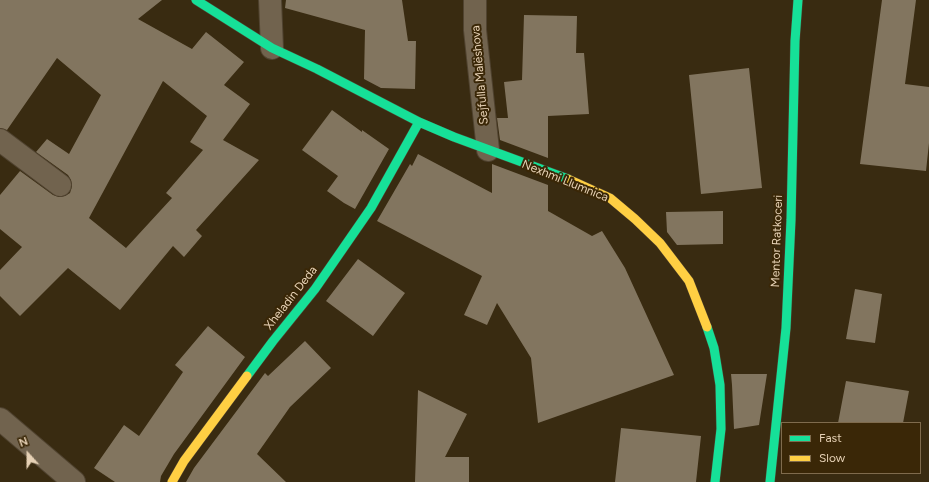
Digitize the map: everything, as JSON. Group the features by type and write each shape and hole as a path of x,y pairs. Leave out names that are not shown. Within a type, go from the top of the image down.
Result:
{"street":[{"name":"Nexhmi Llumnica","path":"196,0 272,48 317,69 419,122 488,150 576,182 610,198 635,219 660,243 688,281 703,314 714,348 720,385 721,429 715,482"},
{"path":"270,0 272,48"},
{"name":"Sejfulla Malëshova","path":"475,0 475,30 488,150"},
{"name":"Mentor Ratkoceri","path":"770,482 786,328 791,220 794,41 798,0"},
{"name":"Xheladin Deda","path":"172,482 184,462 272,341 315,289 371,208 419,122"},
{"path":"0,140 60,185"},
{"path":"0,419 74,482"}],"building":[{"path":"0,0 162,0 138,19 192,49 206,32 244,62 224,85 250,104 223,140 259,160 196,230 202,236 184,257 173,246 120,310 68,268 20,316 0,296 0,270 22,247 0,229 0,195 20,171 53,195 59,197 70,193 72,186 68,175 36,152 47,139 69,154 101,95 57,58 7,130 0,128","holes":["163,81 207,116 190,142 203,150 166,193 172,198 126,248 89,218"]},
{"path":"286,0 402,0 408,41 416,41 415,89 381,88 364,79 365,30 285,8"},
{"path":"882,0 916,0 905,84 929,87 929,143 926,171 860,164"},
{"path":"524,15 577,16 576,53 584,53 589,114 548,116 548,158 500,140 497,118 508,118 504,82 522,80"},
{"path":"749,68 762,188 701,194 689,75"},
{"path":"332,110 362,132 362,130 389,149 355,209 327,191 338,176 302,150"},
{"path":"418,154 492,193 492,164 548,185 548,211 592,236 602,231 625,268 674,375 538,423 531,358 497,303 487,325 464,315 482,276 377,221 410,164 412,166"},
{"path":"723,211 723,244 677,245 667,232 666,212"},
{"path":"358,259 405,293 373,336 326,301"},
{"path":"855,289 882,294 875,343 846,339"},
{"path":"208,326 245,357 174,454 161,476 160,482 115,482 94,468 124,425 139,436 183,372 175,365"},
{"path":"305,341 331,368 290,407 257,454 286,482 186,482 194,468 265,373 268,376"},
{"path":"731,374 767,374 759,425 734,429"},
{"path":"846,381 909,391 903,422 838,422"},
{"path":"418,390 467,414 445,457 469,457 469,482 415,482"},
{"path":"621,428 701,436 696,482 615,482"}],"traffic: fast":[{"path":"196,0 272,48 317,69 419,122 454,137 568,179"},
{"path":"770,482 786,328 791,220 795,41 798,0"},
{"path":"247,376 315,289 371,208 419,122"},
{"path":"707,327 714,348 720,385 721,429 715,482"}],"traffic: slow":[{"path":"568,179 610,198 660,243 689,281 707,327"},
{"path":"172,482 184,461 247,376"}]}
